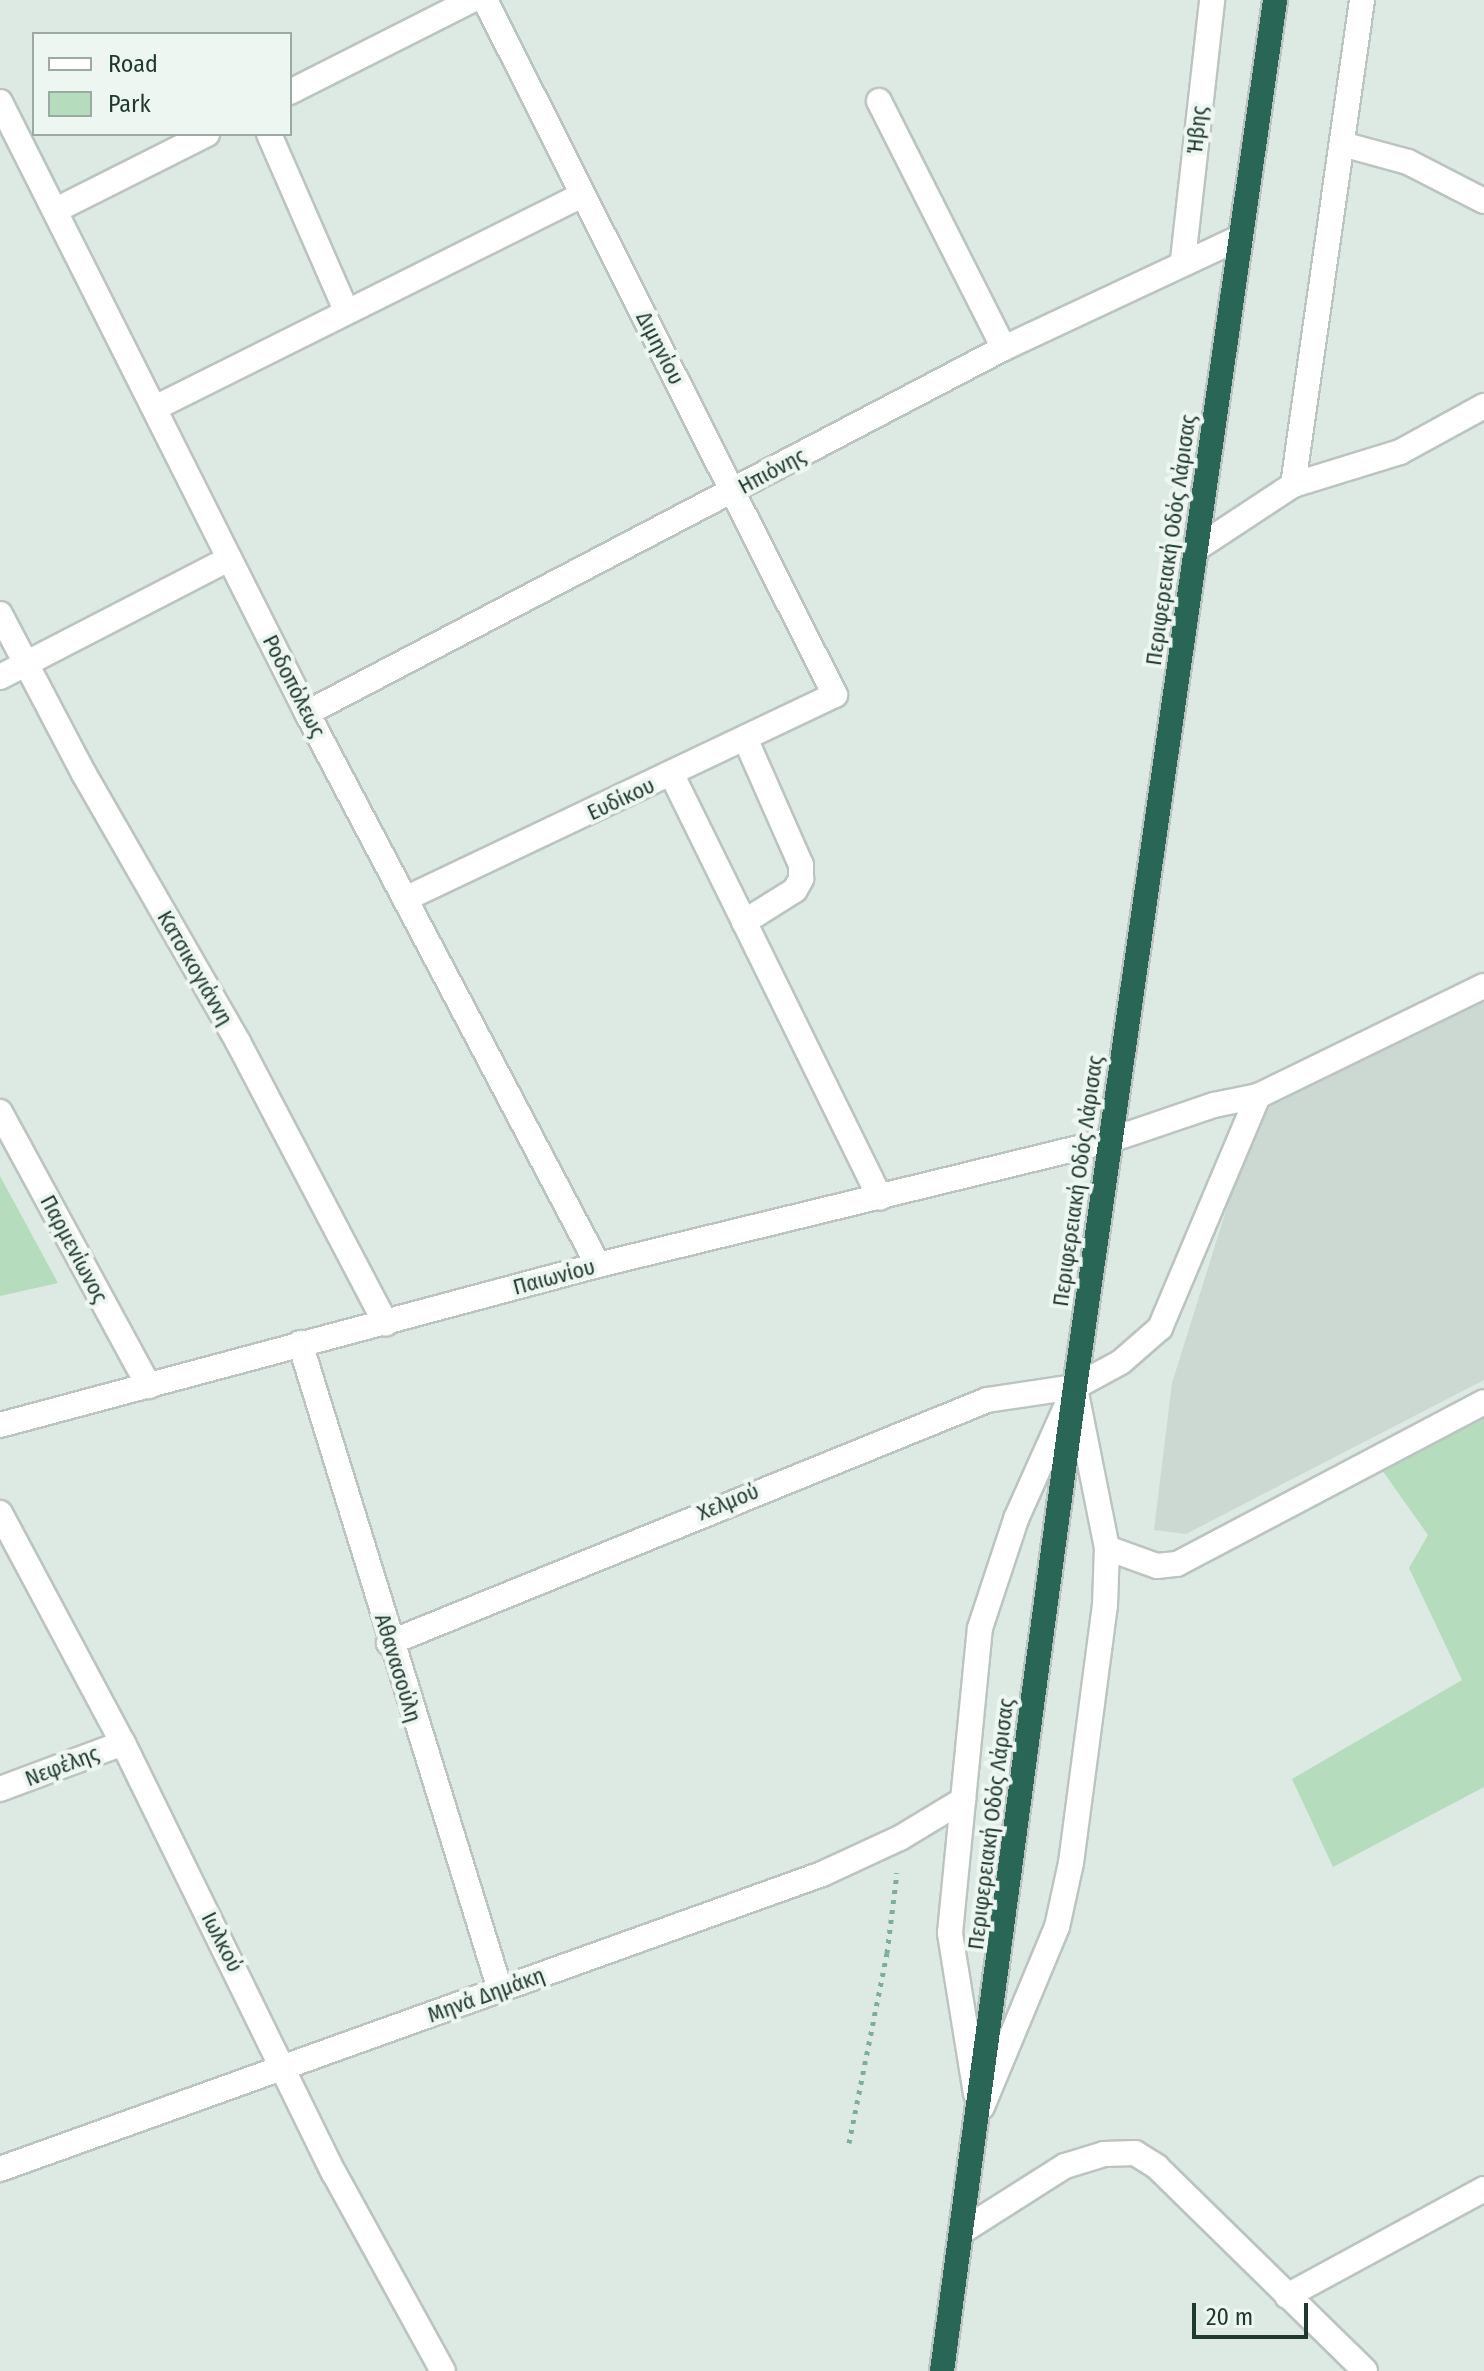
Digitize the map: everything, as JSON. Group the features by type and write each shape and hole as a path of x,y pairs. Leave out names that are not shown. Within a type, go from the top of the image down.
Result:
{"highway":[{"name":"Περιφερειακή Οδός Λάρισας","path":"942,2371 980,2113 1075,1387 1275,0"}],"street":[{"path":"292,91 472,0"},
{"name":"Διμηνίου","path":"485,0 835,695"},
{"name":"Ήβης","path":"1183,260 1212,0"},
{"path":"1293,485 1362,0"},
{"path":"879,101 1004,348"},
{"name":"Ροδοπόλεως","path":"0,102 8,137 58,209 307,713 598,1265"},
{"path":"58,209 203,136"},
{"path":"270,136 346,310"},
{"path":"1342,144 1408,162 1484,201"},
{"path":"155,408 346,310 582,195"},
{"name":"Ηπιόνης","path":"307,713 1004,348 1183,260 1241,237"},
{"path":"1196,549 1293,485 1400,452 1484,406"},
{"path":"0,677 229,559"},
{"name":"Κατσικογιάννη","path":"0,614 29,662 84,774 238,1042 386,1324"},
{"name":"Ευδίκου","path":"405,899 672,775 835,695"},
{"path":"744,922 795,890 801,879 801,865 745,738"},
{"path":"672,775 880,1198"},
{"name":"Παιωνίου","path":"0,1425 598,1265 1111,1140 1214,1105 1258,1096 1484,986"},
{"path":"980,2113 950,1933 980,1628 1016,1519 1075,1387 1121,1362 1160,1328 1258,1096"},
{"name":"Παρμενίωνος","path":"0,1112 149,1386"},
{"name":"Αθανασούλη","path":"300,1343 389,1643 500,1990"},
{"path":"980,2113 1057,1927 1071,1863 1103,1621 1107,1548 1075,1387"},
{"name":"Χελμού","path":"389,1643 987,1400 1075,1387"},
{"path":"1107,1548 1157,1566 1177,1564 1484,1402"},
{"name":"Ιωλκού","path":"0,1513 123,1743 334,2173 443,2371"},
{"name":"Νεφέλης","path":"0,1789 123,1743"},
{"name":"Μηνά Δημάκη","path":"0,2169 822,1874 900,1838 963,1800"},
{"path":"964,2230 1065,2166 1104,2154 1135,2153 1157,2167 1365,2371"},
{"path":"1287,2296 1484,2189"}],"path":[{"path":"849,2143 887,1953 900,1838"}],"shaded area":[{"path":"1484,990 1484,1380 1186,1534 1154,1530 1172,1383 1244,1153 1268,1108 1303,1079"}],"green space":[{"path":"0,1176 58,1283 0,1296"},
{"path":"1484,1417 1484,1787 1333,1867 1292,1779 1462,1680 1409,1568 1428,1535 1382,1470"}]}
